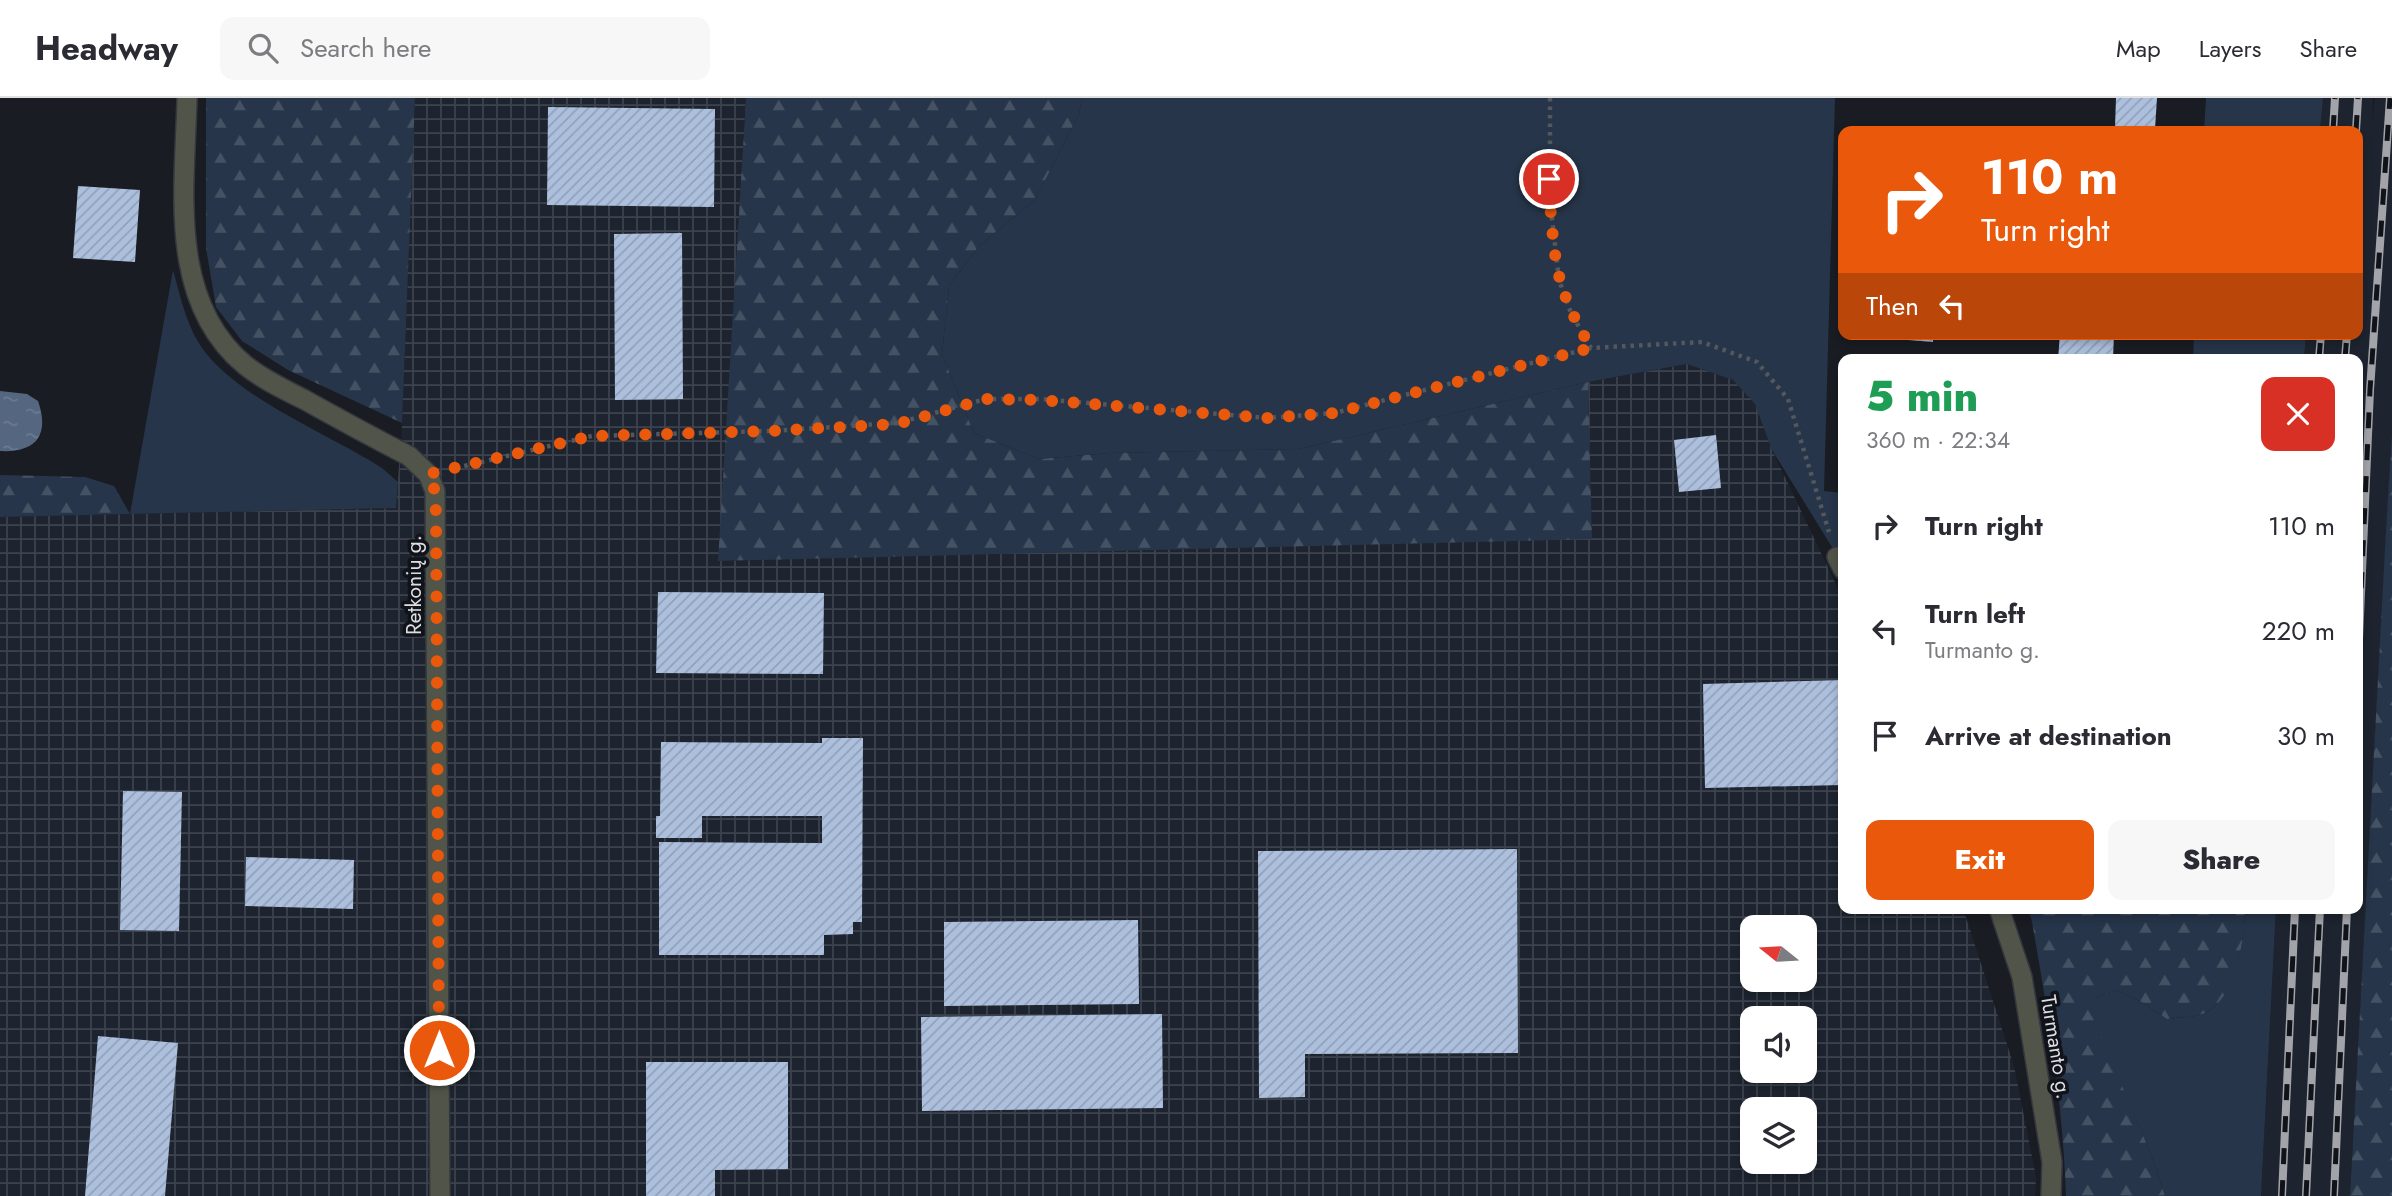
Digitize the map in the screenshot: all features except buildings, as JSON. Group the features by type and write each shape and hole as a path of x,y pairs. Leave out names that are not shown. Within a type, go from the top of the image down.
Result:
{"street":[{"path":"187,98 184,222 190,270 201,307 220,341 246,366 409,456 428,474"},
{"name":"Retkonių g.","path":"428,474 435,491 436,515 440,1196"},
{"name":"Turmanto g.","path":"2000,914 2022,977 2052,1162 2051,1196"}],"path":[{"path":"1550,98 1550,201 1559,280 1571,313 1591,348"},
{"path":"428,474 592,436 897,424 986,399 1041,400 1267,418 1334,413 1591,348 1702,342 1757,362 1788,399 1838,557"}],"shaded area":[{"path":"415,98 746,98 719,561 1592,538 1588,382 1687,364 1733,380 1756,404 1772,450 1838,589 1838,914 1965,914 2014,1066 2036,1177 2035,1196 0,1196 0,517 396,508"},
{"path":"2323,98 2373,98 2372,121 2375,98 2392,98 2392,432 2350,1196 2261,1196 2276,914 2363,914 2363,354 2304,354 2306,340 2363,340 2363,126 2320,126"}],"green space":[{"path":"206,98 415,98 402,423 288,370 242,341 216,307 206,248"},
{"path":"746,98 1082,98 1079,114 1035,200 979,246 949,286 942,354 974,433 1039,459 1110,453 1299,449 1588,382 1592,539 718,561"},
{"path":"1082,98 1835,98 1824,491 1838,492 1838,557 1772,450 1755,404 1733,380 1687,364 1588,382 1299,449 1110,453 1039,459 974,433 942,354 949,286 979,246 1035,200 1079,114"},
{"path":"2206,98 2323,98 2320,126 2204,126"},
{"path":"173,270 191,328 215,364 259,398 382,468 398,482 396,508 130,514"},
{"path":"2194,340 2306,340 2304,354 2193,354"},
{"path":"2392,432 2392,1196 2350,1196 2386,531"},
{"path":"0,475 85,477 114,486 130,514 0,517"},
{"path":"2030,914 2245,914 2237,967 2216,1006 2201,1015 2167,1019 2140,1001 2116,990 2099,996 2093,1017 2150,1152 2165,1196 2066,1196 2054,1058"},
{"path":"2245,914 2276,914 2261,1196 2165,1196 2150,1152 2092,1017 2099,996 2116,990 2140,1001 2167,1019 2205,1013 2215,1006 2231,982 2243,935"}],"water":[{"path":"0,391 27,394 38,401 41,432 37,440 23,449 0,451"}],"railway":[{"path":"2333,126 2335,98"},
{"path":"2356,126 2358,98"},
{"path":"2363,548 2370,390 2390,98"},
{"path":"2319,354 2321,340"},
{"path":"2345,354 2347,340"},
{"path":"2282,1196 2295,914"},
{"path":"2306,1196 2320,914"},
{"path":"2334,1196 2347,914"}],"route":[{"path":"439,1050 436,515 435,491 428,474 592,436 897,424 986,399 1041,400 1267,418 1334,413 1591,348 1571,313 1559,280 1549,179"}]}
